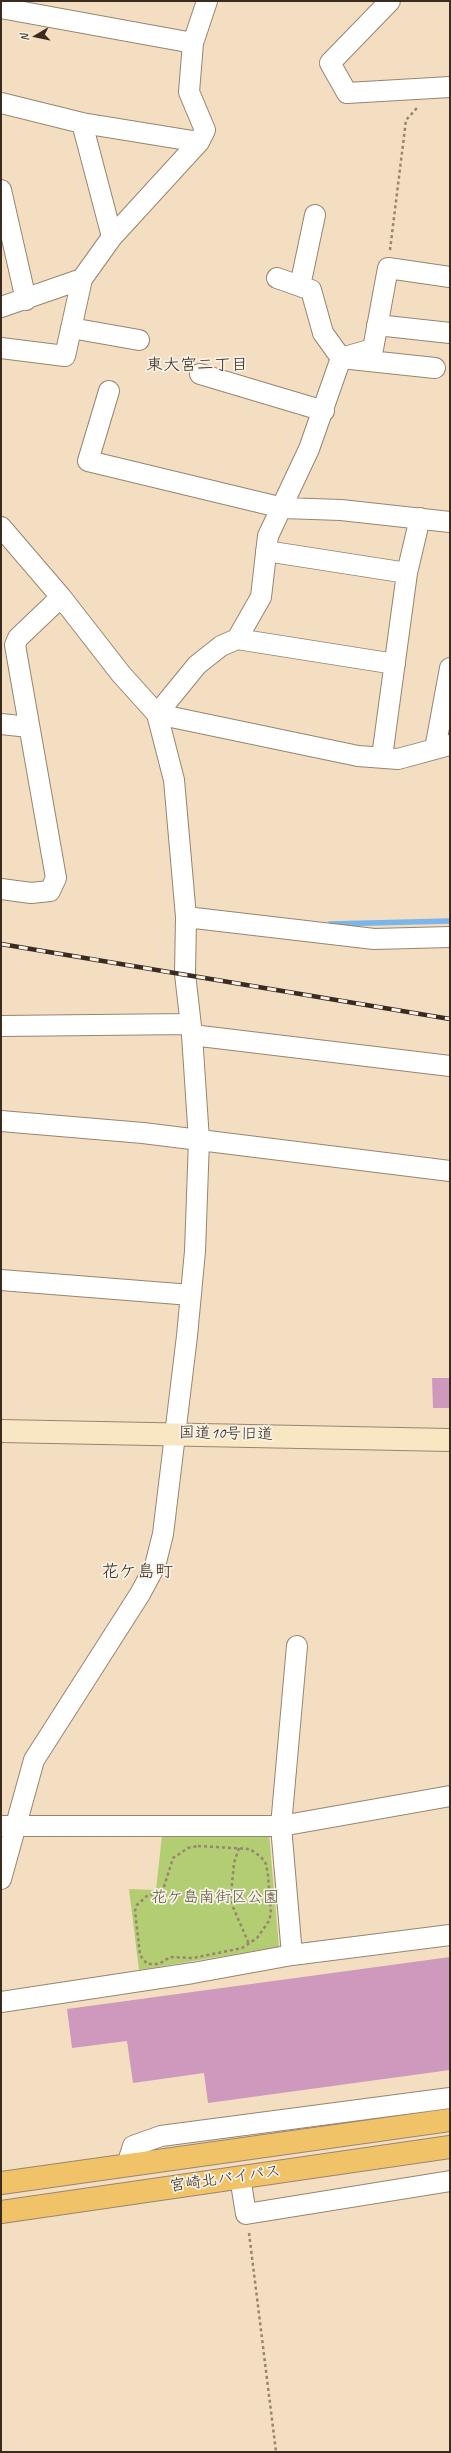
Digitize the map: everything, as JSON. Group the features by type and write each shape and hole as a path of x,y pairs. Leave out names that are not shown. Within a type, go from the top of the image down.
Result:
{"highway":[{"name":"宮崎北バイパス","path":"1,2183 450,2120"},
{"name":"宮崎北バイパス","path":"1,2212 450,2147"}],"street":[{"path":"1,348 65,356 82,279 112,237 198,142 205,130 189,92 192,43 207,1"},
{"path":"390,1 330,63 347,93 443,87"},
{"path":"6,6 192,43"},
{"path":"1,103 82,123 198,142"},
{"path":"82,123 112,237"},
{"path":"1,190 26,300"},
{"path":"300,286 315,215"},
{"path":"341,358 373,349 388,268 450,277"},
{"path":"277,278 311,290 323,333 341,358 435,368"},
{"path":"1,308 82,279"},
{"path":"377,325 450,333"},
{"path":"71,328 140,340"},
{"path":"237,639 262,597 268,536 283,508 324,411 341,358"},
{"path":"200,374 324,411"},
{"path":"109,391 88,461 283,508 341,510 450,522"},
{"path":"382,757 407,573 420,518"},
{"path":"1,527 61,596 121,674 157,714 174,780 186,917 185,974 191,1030 199,1140 191,1295 163,1534 155,1566 136,1600 34,1760 9,1826 1,1878"},
{"path":"266,551 407,573"},
{"path":"1,889 30,893 50,890 56,878 15,645 10,635 61,596"},
{"path":"157,714 197,665 222,646 237,639 395,664"},
{"path":"157,714 358,756 398,759 443,747 450,668"},
{"path":"1,724 29,727"},
{"path":"186,917 374,939 450,937"},
{"path":"1,1026 191,1030 450,1066"},
{"path":"1,1121 199,1140 450,1171"},
{"path":"1,1280 191,1295"},
{"name":"国道10号旧道","path":"1,1430 450,1440"},
{"path":"292,1955 280,1826 297,1646"},
{"path":"9,1826 280,1826 450,1796"},
{"path":"1,2002 193,1973 292,1955 450,1936"},
{"path":"126,2166 133,2146 161,2136 450,2098"},
{"path":"240,2177 246,2214 450,2181"}],"path":[{"path":"388,268 406,120 443,87"},
{"path":"198,1846 255,1850 266,1864 271,1913 264,1929 249,1944 232,1952 193,1958 170,1957 159,1964 147,1964 140,1955 135,1911 142,1899 148,1895 162,1893 169,1867 173,1858 179,1852 198,1846"},
{"path":"239,1848 234,1863 231,1894 233,1907 249,1944"},
{"path":"246,2214 276,2452"}],"green space":[{"name":"花ケ島南街区公園","path":"269,1834 279,1947 139,1970 129,1889 156,1890 162,1835"}],"building":[{"path":"432,1378 450,1378 450,1408 433,1408"},
{"path":"450,1957 450,2070 208,2103 204,2073 133,2083 127,2041 72,2048 67,2009"}],"waterway":[{"path":"330,924 450,921"}],"railway":[{"path":"1,944 450,1019"}],"district":[{"name":"東大宮二丁目","path":"197,366"},
{"name":"花ケ島町","path":"137,1572"}]}
